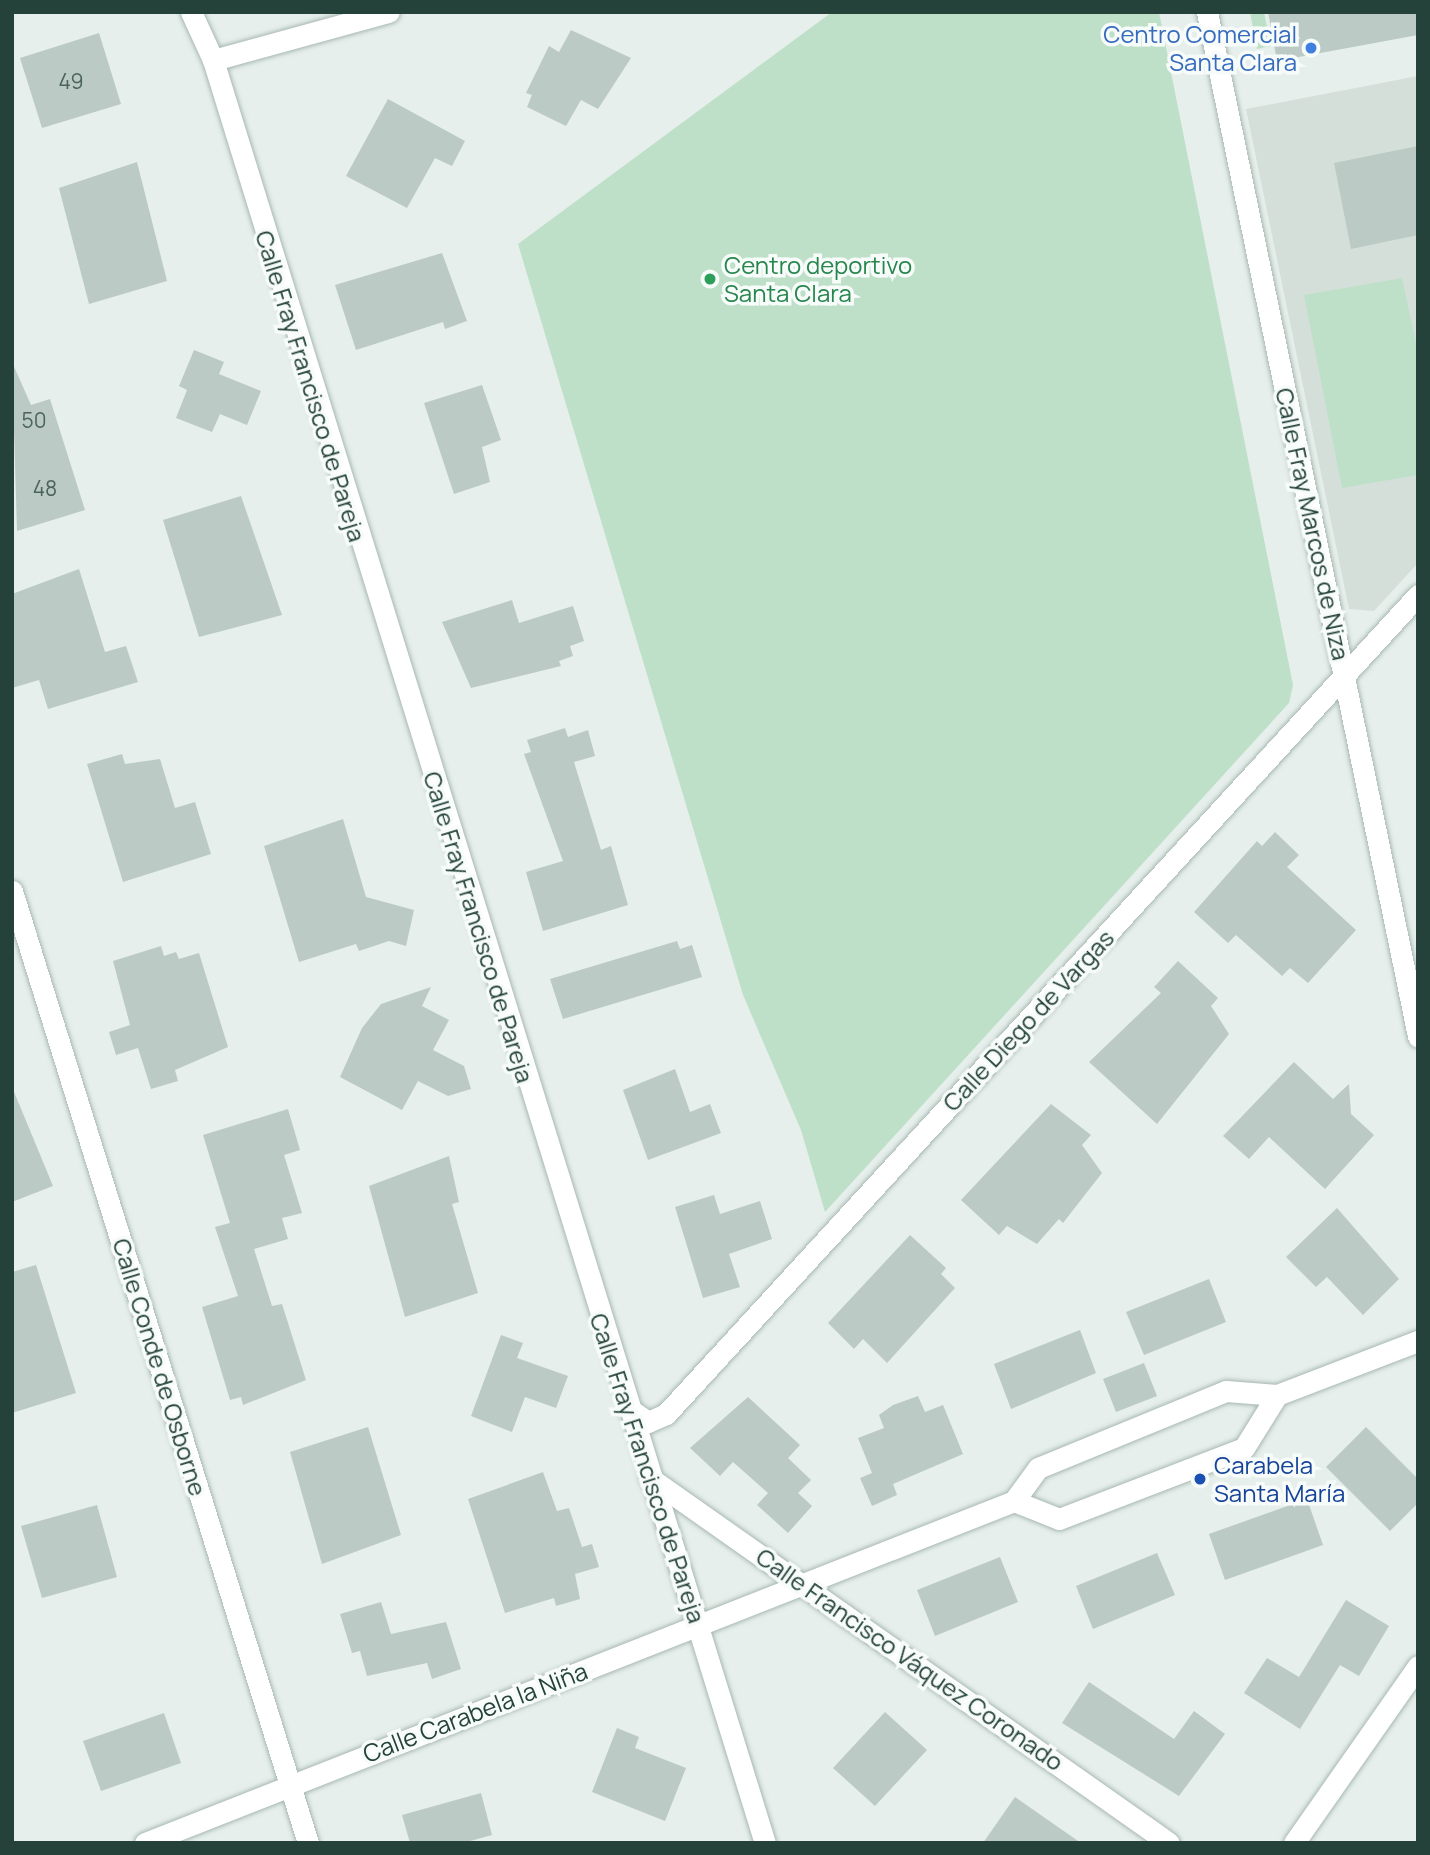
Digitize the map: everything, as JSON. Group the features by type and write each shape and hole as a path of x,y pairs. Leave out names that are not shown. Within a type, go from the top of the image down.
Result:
{"street":[{"name":"Calle Fray Francisco de Pareja","path":"191,12 213,60 765,1843"},
{"path":"213,60 389,12"},
{"name":"Calle Fray Marcos de Niza","path":"1207,12 1418,1036"},
{"name":"Calle Diego de Vargas","path":"629,1409 648,1422 666,1414 1418,595"},
{"name":"Calle Conde de Osborne","path":"12,891 307,1843"},
{"path":"1277,1395 1244,1448 1059,1519 1014,1501 1038,1468 1226,1391 1277,1395 1418,1341"},
{"name":"Calle Francisco Váquez Coronado","path":"650,1478 805,1583 1168,1843"},
{"name":"Calle Carabela la Niña","path":"145,1843 1014,1501"},
{"path":"1294,1843 1418,1666"}],"shaded area":[{"path":"1418,76 1418,563 1374,611 1349,609 1246,109"}],"green space":[{"path":"832,12 1159,12 1293,685 1289,703 825,1212 801,1130 743,995 518,244"},
{"path":"1250,12 1264,12 1271,46 1257,49"},
{"path":"1402,278 1418,352 1418,475 1342,488 1304,295"}],"building":[{"name":"Centro Comercial Santa Clara","path":"1268,12 1418,12 1418,35 1277,61"},
{"path":"571,30 631,58 598,109 581,100 566,126 527,107 532,95 526,93 549,46 559,52"},
{"path":"99,33 121,104 42,128 20,58"},
{"path":"388,99 465,141 452,166 435,158 407,208 346,176"},
{"path":"1418,146 1418,235 1351,249 1334,163"},
{"path":"137,162 167,281 89,304 59,188"},
{"path":"442,253 467,321 445,329 443,322 356,350 335,285"},
{"path":"194,350 224,362 219,374 261,391 247,425 220,414 212,432 176,418 187,390 179,386"},
{"path":"12,362 31,405 50,399 85,510 17,531"},
{"path":"482,385 501,440 482,447 490,482 454,494 424,403"},
{"path":"241,496 282,615 199,637 163,520"},
{"path":"79,569 105,652 126,646 138,682 48,709 39,680 12,688 12,594"},
{"path":"512,600 519,623 573,606 584,641 570,646 573,656 559,661 561,666 471,688 442,622"},
{"path":"565,728 568,737 588,730 595,756 574,762 601,850 611,846 628,905 543,931 526,872 563,861 524,754 531,752 527,740"},
{"path":"122,754 125,764 160,759 175,808 195,802 211,854 123,882 87,764"},
{"path":"343,819 366,897 414,910 406,946 389,941 359,951 356,944 299,962 264,846"},
{"path":"1275,832 1299,855 1287,867 1356,930 1308,983 1290,968 1282,976 1236,935 1228,943 1194,912 1257,841 1262,846"},
{"path":"677,941 680,949 692,945 702,977 563,1019 550,979"},
{"path":"161,946 164,956 176,952 179,959 199,953 228,1047 175,1070 178,1081 151,1089 138,1048 116,1055 109,1032 130,1025 113,961"},
{"path":"1178,961 1218,998 1211,1006 1229,1034 1157,1124 1089,1062 1161,993 1154,987"},
{"path":"431,987 422,1006 449,1020 433,1050 464,1066 471,1089 448,1096 418,1081 402,1110 340,1077 362,1028 381,1004"},
{"path":"1294,1062 1333,1099 1349,1084 1351,1114 1374,1135 1325,1189 1269,1137 1249,1159 1223,1136"},
{"path":"675,1069 690,1112 710,1104 721,1133 648,1160 623,1090"},
{"path":"12,1087 53,1186 12,1202"},
{"path":"1051,1104 1091,1135 1082,1145 1102,1173 1063,1223 1059,1219 1037,1244 1007,1226 999,1235 961,1200"},
{"path":"288,1109 300,1150 284,1155 302,1213 282,1218 288,1239 254,1249 272,1306 282,1304 306,1380 243,1405 241,1397 230,1400 202,1307 238,1296 215,1227 230,1223 203,1135"},
{"path":"449,1156 459,1202 452,1204 478,1293 405,1317 369,1186"},
{"path":"714,1195 720,1214 760,1201 772,1239 729,1254 740,1287 703,1298 675,1207"},
{"path":"1337,1208 1399,1279 1363,1315 1327,1277 1316,1287 1286,1257"},
{"path":"910,1235 946,1268 941,1274 955,1288 887,1363 863,1339 854,1349 828,1323"},
{"path":"36,1265 76,1393 12,1413 12,1272"},
{"path":"1209,1279 1226,1322 1144,1355 1126,1312"},
{"path":"1080,1330 1096,1373 1011,1409 994,1364"},
{"path":"501,1335 523,1343 517,1358 568,1376 556,1408 525,1397 512,1432 471,1416"},
{"path":"1144,1363 1157,1396 1116,1412 1103,1379"},
{"path":"918,1396 925,1412 943,1405 963,1454 893,1484 897,1495 872,1506 860,1478 872,1473 858,1438 884,1428 879,1415 893,1405"},
{"path":"748,1397 800,1445 788,1458 811,1480 798,1493 812,1506 788,1533 757,1505 768,1493 733,1462 720,1476 690,1448"},
{"path":"368,1427 401,1535 322,1564 290,1452"},
{"path":"1366,1427 1418,1479 1418,1503 1390,1531 1326,1467"},
{"path":"543,1472 557,1511 569,1508 582,1547 592,1544 599,1567 575,1574 580,1599 556,1606 554,1598 505,1613 468,1499"},
{"path":"1307,1499 1323,1545 1225,1580 1209,1534"},
{"path":"97,1505 117,1577 42,1598 21,1526"},
{"path":"1157,1553 1175,1595 1093,1629 1076,1586"},
{"path":"1000,1557 1018,1602 935,1636 917,1590"},
{"path":"1346,1600 1389,1626 1359,1676 1340,1665 1300,1729 1244,1693 1267,1658 1299,1677"},
{"path":"381,1602 391,1634 446,1622 461,1669 432,1679 427,1663 367,1676 360,1651 352,1653 340,1614"},
{"path":"1089,1682 1174,1739 1194,1711 1225,1734 1179,1796 1062,1723"},
{"path":"885,1712 927,1750 875,1806 833,1768"},
{"path":"164,1713 181,1763 101,1791 83,1741"},
{"path":"617,1728 639,1737 635,1748 686,1768 665,1821 592,1792"},
{"path":"481,1793 492,1835 463,1843 410,1843 402,1815"},
{"path":"1015,1797 1081,1843 983,1843"}],"place":[{"name":"Centro Comercial Santa Clara","path":"1311,48"},
{"name":"Centro deportivo Santa Clara","path":"710,279"},
{"name":"Carabela Santa María","path":"1200,1479"}]}
